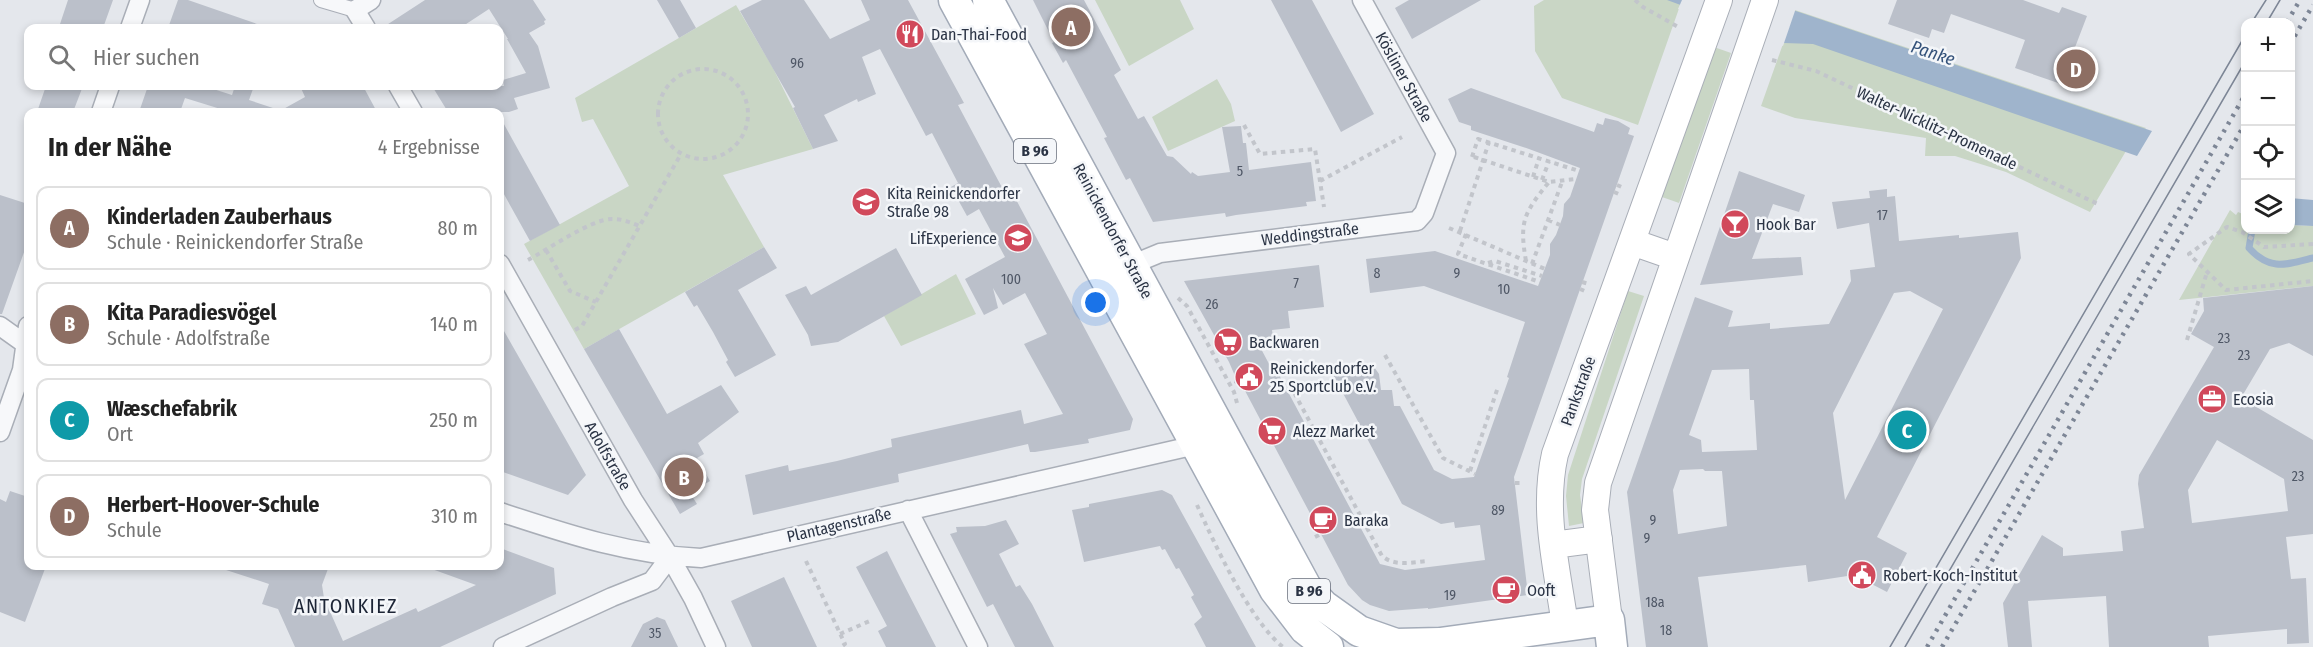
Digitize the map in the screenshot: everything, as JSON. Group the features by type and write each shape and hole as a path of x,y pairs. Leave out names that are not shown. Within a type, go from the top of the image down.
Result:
{"main road":[{"name":"Reinickendorfer Straße","path":"954,0 1219,429 1275,590 1305,629 1328,647"},
{"name":"Reinickendorfer Straße","path":"988,0 1305,587 1324,606 1359,631 1396,644 1414,645 1610,633"},
{"name":"Pankstraße","path":"1567,636 1549,508 1550,476 1555,454 1719,0"},
{"path":"1610,633 1595,510 1598,483 1766,0"},
{"path":"1632,242 1675,257"},
{"path":"1553,545 1599,539"}],"street":[{"path":"131,24 140,0"},
{"path":"321,0 356,10 364,24"},
{"path":"356,10 371,0"},
{"name":"Kösliner Straße","path":"1362,0 1446,153"},
{"path":"102,108 109,90"},
{"path":"400,90 411,108"},
{"name":"Weddingstraße","path":"1131,266 1160,253 1417,221 1424,213 1446,153"},
{"name":"Adolfstraße","path":"504,271 633,500 670,557 693,598 716,647"},
{"path":"0,326 24,336"},
{"path":"0,432 24,359"},
{"name":"Plantagenstraße","path":"504,513 584,540 670,557 701,558 908,510 1219,429"},
{"path":"908,510 978,647"},
{"path":"504,647 652,581 670,557"}],"path":[{"path":"1635,0 1680,28"},
{"name":"Walter-Nicklitz-Promenade","path":"1772,60 1816,71 2100,205"},
{"path":"692,69 712,69 728,75 742,90 748,110 746,128 738,144 718,157 699,159 681,154 668,144 660,129 657,113 661,95 673,79 692,69"},
{"path":"1244,125 1260,154 1315,149 1324,207"},
{"path":"1320,181 1402,137"},
{"path":"1576,178 1562,182 1549,182 1473,157 1478,139 1579,171"},
{"path":"1460,231 1489,142"},
{"path":"575,330 582,326 681,154"},
{"path":"1533,177 1539,159"},
{"path":"1542,180 1549,161"},
{"path":"1526,261 1522,238 1523,223 1531,204 1549,182"},
{"path":"1532,264 1562,182"},
{"path":"1617,185 1624,188"},
{"path":"1614,192 1621,195"},
{"path":"528,260 569,236 610,218 625,220 639,226"},
{"path":"1548,220 1560,225"},
{"path":"2313,244 2264,247 2249,236 2227,227 2189,254 2226,290 2313,281"},
{"path":"1449,228 1545,269"},
{"path":"1466,234 1458,254 1540,282"},
{"path":"546,250 570,291 596,302"},
{"path":"1487,264 1495,261 1542,276"},
{"path":"2187,340 2207,272"},
{"path":"1582,282 1589,284"},
{"path":"1580,289 1587,292"},
{"path":"1176,297 1184,301 1234,392 1219,429"},
{"path":"1385,355 1443,458 1475,474"},
{"path":"1290,385 1357,515 1382,556 1388,561 1399,563 1428,561"},
{"path":"1470,471 1498,387"},
{"path":"1515,483 1522,483"},
{"path":"1193,497 1209,532 1256,618 1283,647"},
{"path":"1315,537 1321,534"},
{"path":"806,561 845,644 841,647"},
{"path":"840,634 872,620"}],"green space":[{"path":"1095,0 1180,0 1194,29 1129,66"},
{"path":"1544,0 1682,0 1638,125 1562,98 1535,51 1534,6"},
{"path":"736,5 773,68 813,149 723,175 764,247 584,349 524,244 629,186 593,119 582,122 575,98"},
{"path":"1795,10 2146,128 2126,151 2090,212 2006,172 1955,156 1925,156 1926,138 1795,118 1761,106"},
{"path":"1714,47 1731,53 1679,203 1662,197"},
{"path":"1217,79 1231,104 1235,121 1168,151 1152,117"},
{"path":"2230,210 2236,215 2238,212 2241,213 2241,234 2295,234 2295,225 2313,226 2313,286 2179,300"},
{"path":"956,274 976,314 901,346 884,316"},
{"path":"1628,291 1644,296 1582,479 1580,495 1584,523 1569,526 1566,496 1568,475"}],"water":[{"path":"1667,0 1763,0 2152,131 2137,156 1813,44 1784,43"},
{"path":"2295,198 2313,200 2313,226 2295,225"}],"pier":[{"path":"1682,0 1773,0 1796,8 1783,46 1678,9"}],"building":[{"path":"68,0 113,0 104,24 60,24"},
{"path":"178,0 188,0 257,24 169,24"},
{"path":"425,0 533,0 546,20 545,24 529,33 538,46 550,88 514,98 518,109 509,112 504,112 504,108 446,108 434,90 504,90 504,80 526,73 504,33 504,24 498,24 489,9 466,24 388,24"},
{"path":"657,0 680,0 696,28 679,38"},
{"path":"762,0 804,0 830,39 870,20 861,0 908,0 964,103 958,105 1006,195 1012,192 1133,419 1130,430 1088,439 1089,443 1035,452 1030,452 1028,444 898,474 899,482 753,515 745,475 788,465 789,471 837,461 892,447 891,439 1021,410 1024,424 1063,414 1024,344 1047,334 1025,293 1003,305 993,288 998,308 984,315 965,279 1005,257 979,209 967,216 951,187 958,183 932,133 926,136 880,49 862,57 876,94 858,102 857,99 824,115 838,141 813,149 793,108 795,107 740,11"},
{"path":"1033,0 1084,0 1121,70 1114,75 1138,119 1144,116 1167,156 1173,157 1191,174 1192,172 1198,176 1230,172 1222,127 1241,126 1243,143 1246,143 1249,170 1311,162 1316,201 1306,202 1307,206 1226,217 1225,213 1153,222 1130,178 1126,180 1104,138 1107,137 1066,60 1063,63 1052,43 1054,42"},
{"path":"1271,0 1312,0 1374,114 1341,132"},
{"path":"1409,0 1481,0 1412,39 1395,8"},
{"path":"1897,0 2023,0 2059,13 2062,7 2087,16 2061,84 2015,68 2025,40 1951,14 1944,33 1932,29 1929,38 1888,24"},
{"path":"1471,88 1594,132 1597,123 1603,125 1605,118 1618,121 1630,128 1628,134 1634,136 1514,477 1528,595 1428,609 1389,611 1362,600 1348,585 1243,387 1234,383 1235,376 1229,362 1184,281 1319,265 1324,307 1288,311 1290,328 1272,330 1273,337 1259,345 1276,377 1279,375 1380,564 1405,570 1485,560 1480,525 1455,528 1454,522 1441,524 1402,504 1329,367 1372,364 1379,374 1381,390 1392,390 1394,406 1400,406 1434,470 1452,479 1474,477 1509,378 1507,377 1525,322 1424,286 1370,293 1366,259 1435,251 1538,286 1550,255 1550,244 1563,216 1564,204 1570,197 1580,168 1471,130 1471,126 1459,122 1448,99"},
{"path":"45,90 81,90 75,108 38,108"},
{"path":"147,90 216,90 232,95 234,90 253,90 249,100 273,108 217,108 185,98 181,108 140,108"},
{"path":"302,90 365,90 375,108 285,108 305,97"},
{"path":"504,124 560,225 530,241 504,194"},
{"path":"1739,171 1805,195 1799,212 1773,204 1752,259 1801,257 1803,275 1700,285"},
{"path":"1887,189 1887,197 1895,196 1899,241 2018,232 2021,258 1877,537 1907,553 1887,592 1854,575 1808,582 1806,565 1698,577 1708,647 1646,647 1627,492 1695,297 1733,311 1728,327 1770,323 1770,329 1829,324 1851,281 1850,270 1875,267 1869,223 1837,229 1832,202 1870,198 1869,191","holes":["1910,291 1943,309 1845,500 1833,413 1894,293","1749,369 1750,400 1754,400 1757,450 1702,452 1701,440 1689,435 1712,370","1680,470 1722,471 1727,526 1678,534 1673,490"]},
{"path":"0,195 24,203 24,252 2,314 0,314"},
{"path":"764,247 777,268 738,290 776,355 735,377 713,332 697,305 694,307 685,292"},
{"path":"896,248 922,295 838,342 811,346 808,335 785,295 806,286 811,295"},
{"path":"2313,286 2313,356 2289,343 2270,349 2241,398 2313,440 2313,534 2286,537 2291,579 2306,578 2309,643 2287,644 2287,629 2208,636 2209,647 2109,647 2106,596 2028,601 2032,647 2008,647 2003,603 2042,535 2063,548 2063,556 2123,551 2121,531 2144,528 2138,484 2139,475 2214,347 2191,334 2204,311 2203,298","holes":["2217,440 2284,479 2288,511 2192,523 2188,490"]},
{"path":"619,329 667,414 721,385 739,412 698,443 704,454 697,458 710,481 690,493 697,504 680,514 584,349"},
{"path":"504,331 586,475 568,495 504,472"},
{"path":"1162,490 1172,495 1256,647 1206,647 1194,624 1202,617 1191,597 1194,595 1179,568 1176,569 1165,549 1162,550 1160,546 1084,562 1072,510 1089,507 1089,504"},
{"path":"10,491 24,496 24,570 44,570 25,622 0,612 0,499 6,502"},
{"path":"1006,520 1019,544 999,554 1016,587 1020,585 1032,604 1054,647 1015,647 993,604 987,607 950,534 957,532 956,527 985,526"},
{"path":"504,549 554,568 556,594 440,647 295,647 278,609 262,604 269,584 226,570 328,570 322,585 324,598 343,641 416,608 418,612 476,585 435,570 504,570"},
{"path":"887,551 936,647 886,647 878,631 887,626 856,567"},
{"path":"784,577 817,647 752,647 731,601"},
{"path":"657,617 665,620 678,647 631,647 643,624"}],"waterway":[{"path":"2251,234 2249,248 2271,263 2286,264 2313,258"}],"tram line":[{"path":"2255,18 2266,0"},
{"path":"2269,18 2280,0"},
{"path":"1890,647 2241,43"},
{"path":"1905,647 2241,69"}],"railway":[{"path":"2289,18 2300,0"},
{"path":"2295,36 2313,5"},
{"path":"1927,647 2241,102"},
{"path":"1942,647 2244,126"}],"place":[{"name":"Kinderladen Zauberhaus","path":"1071,27"},
{"name":"Dan-Thai-Food","path":"910,34"},
{"name":"Herbert-Hoover-Schule","path":"2076,69"},
{"name":"Kita Reinickendorfer Straße 98","path":"866,202"},
{"name":"Hook Bar","path":"1735,224"},
{"name":"LifExperience","path":"1018,238"},
{"name":"Backwaren","path":"1228,342"},
{"name":"Reinickendorfer 25 Sportclub e.V.","path":"1249,377"},
{"name":"Ecosia","path":"2212,399"},
{"name":"Wæschefabrik","path":"1907,430"},
{"name":"Alezz Market","path":"1272,431"},
{"name":"Kita Paradiesvögel","path":"684,477"},
{"name":"Baraka","path":"1323,520"},
{"name":"Robert-Koch-Institut","path":"1862,575"},
{"name":"Ooft","path":"1506,590"}],"district":[{"name":"ANTONKIEZ","path":"346,606"}],"water label":[{"name":"Panke","path":"1933,53"}]}
